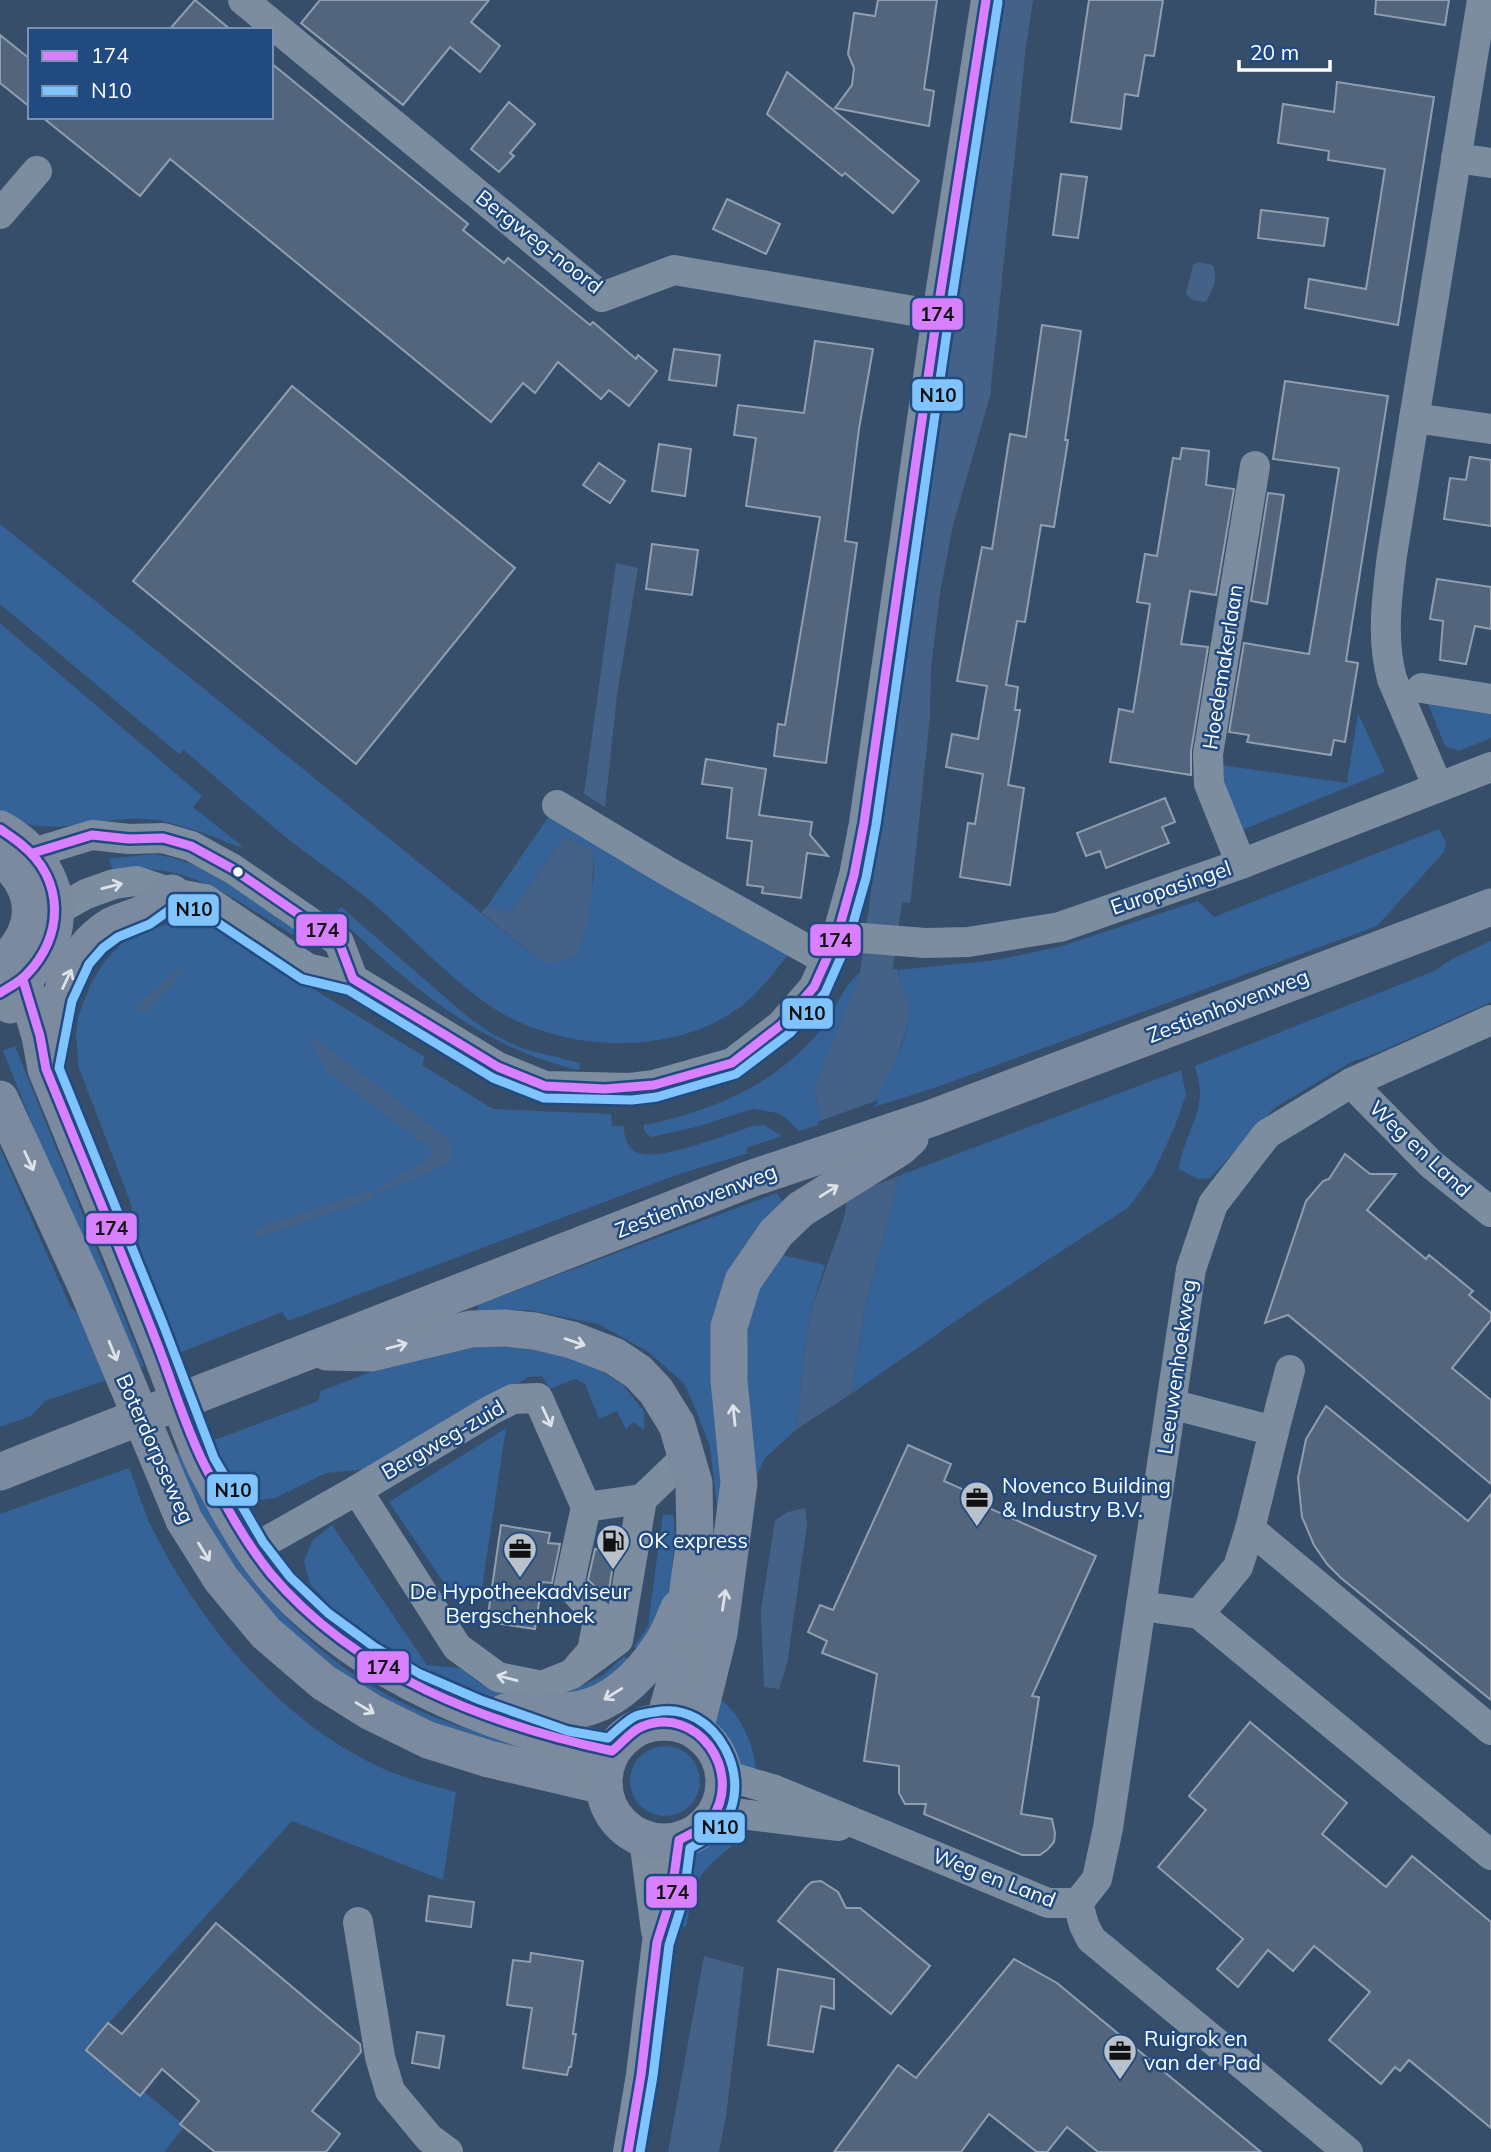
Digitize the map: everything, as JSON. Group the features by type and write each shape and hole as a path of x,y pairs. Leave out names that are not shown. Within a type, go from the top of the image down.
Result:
{"main road":[{"path":"0,829 15,838 24,864 30,897 30,918 26,933 6,966 9,988 31,974 46,953 55,911 53,894 24,864"},
{"path":"46,1069 60,997 79,957 95,939 112,926 145,913 172,893"},
{"name":"Zestienhovenweg","path":"0,1472 750,1179 932,1118 1491,907"},
{"name":"Boterdorpseweg","path":"9,988 40,1036 46,1069 152,1329 203,1464 253,1549 281,1585 320,1622 366,1657 414,1685 565,1743 612,1751"},
{"name":"Boterdorpseweg","path":"0,1099 87,1288 184,1520 221,1579 266,1633 323,1682 371,1712 428,1740 489,1759 604,1787"},
{"path":"679,1726 719,1633 739,1483 729,1380 729,1327 743,1280 776,1233 801,1209 899,1148 932,1118"},
{"path":"298,1355 371,1353 442,1334 471,1329 505,1328 535,1331 572,1340 614,1356 638,1372 656,1391 677,1425 694,1483 695,1541 688,1588 679,1726"},
{"path":"476,1711 547,1713 582,1709 608,1699 629,1684 661,1646 688,1588"},
{"path":"648,1724 679,1726 714,1749 724,1775 722,1799 717,1811 701,1830 661,1840 621,1824 612,1813 604,1787 607,1762 612,1751 634,1730 648,1724"}],"street":[{"name":"Bergweg-noord","path":"243,0 602,297 674,270 937,315"},
{"path":"55,911 86,894 114,884 135,881 172,893 205,899 307,968 353,979 498,1067 545,1086 605,1089 654,1085 732,1063 781,1025 814,987 831,948 854,875 864,824 937,315 986,0"},
{"path":"1438,787 1392,679 1384,618 1482,0"},
{"path":"1457,158 1491,163"},
{"path":"0,214 37,171"},
{"path":"1414,418 1491,429"},
{"name":"Hoedemakerlaan","path":"1241,864 1209,784 1208,754 1255,466"},
{"path":"1422,688 1491,699"},
{"name":"Europasingel","path":"831,948 968,942 1060,927 1241,864 1491,766"},
{"path":"557,805 667,871 831,948"},
{"path":"24,864 99,852 129,839 163,838 191,846 233,869 339,942 353,979"},
{"name":"Leeuwenhoekweg","path":"1078,1903 1097,1879 1108,1828 1191,1269 1213,1204 1267,1134 1351,1083 1491,1020"},
{"name":"Weg en Land","path":"1351,1083 1431,1164 1491,1212"},
{"path":"1199,1614 1238,1567 1251,1529 1290,1370"},
{"name":"Bergweg-zuid","path":"253,1549 513,1399 538,1398 586,1507"},
{"path":"1171,1404 1273,1431"},
{"path":"572,1674 592,1651 599,1616 569,1585 586,1507 642,1499 687,1456"},
{"name":"Bergweg-zuid","path":"357,1490 457,1647 498,1677 542,1686 572,1674 618,1640 642,1499"},
{"path":"1251,1529 1491,1730"},
{"path":"1141,1606 1199,1614 1491,1855"},
{"name":"Weg en Land","path":"724,1775 764,1786 1048,1903 1078,1903 1091,1939 1348,2152"},
{"name":"Weg en Land","path":"717,1811 877,1831"},
{"path":"628,2152 642,2075 657,1942 671,1898 661,1840"},
{"path":"358,1922 380,2057 390,2091 429,2138 449,2152"}],"shaded area":[{"path":"1003,0 1033,0 990,396 953,525 940,593 911,898 910,903 892,902 872,868 903,674 930,459"},
{"path":"1198,262 1213,265 1215,274 1214,284 1205,302 1192,300 1186,293 1193,265"},
{"path":"0,524 542,962 583,935 594,876 593,851 565,837 512,910 507,912 488,905 553,810 789,953 762,986 739,1008 703,1028 673,1037 608,1043 545,1032 515,1020 473,993 369,900 293,843 184,750 179,754 0,604"},
{"path":"616,563 638,568 617,695 605,807 584,794"},
{"path":"0,623 202,796 193,807 243,847 187,828 152,820 125,819 55,827 19,822 0,815"},
{"path":"1425,696 1491,707 1491,738 1459,751 1445,746"},
{"path":"1358,713 1385,772 1237,832 1222,791 1221,765 1347,783"},
{"path":"1439,829 1446,843 1444,852 1377,926 937,1087 871,1108 902,1045 907,1026 898,970 997,960 1062,946 1198,901 1214,917"},
{"path":"565,837 593,851 592,888 586,930 578,951 571,957 551,963 542,962 481,912 488,905 507,912 512,910"},
{"path":"154,854 212,873 299,926 293,935 229,896 187,876 140,869 113,871 109,859"},
{"path":"341,907 469,1018 496,1036 524,1049 580,1063 579,1070 543,1060 509,1046 446,1010 389,964 335,914"},
{"path":"180,921 201,923 220,932 425,1057 422,1065 493,1109 611,1114 612,1126 624,1126 629,1146 639,1153 649,1154 695,1146 753,1126 764,1125 782,1136 746,1148 748,1153 676,1175 288,1321 282,1312 174,1355 149,1291 131,1204 79,1068 76,1038 78,1017 91,984 105,961 122,943 140,932"},
{"path":"1491,941 1491,1002 1351,1062 1274,1108 1210,1178 1198,1179 1179,1169 1199,1104 1200,1091 1195,1066 1434,971 1454,958"},
{"path":"872,967 881,967 814,1087 821,1124 799,1131 777,1113 753,1109 696,1127 651,1137 644,1131 644,1125 717,1104 762,1081 782,1067 819,1032 850,983"},
{"path":"881,967 898,970 908,1006 901,1046 871,1108 898,1176 894,1198 865,1308 851,1394 797,1429 811,1310 844,1218 848,1194 821,1124 814,1087 858,982 880,971"},
{"path":"182,969 183,973 144,1014 136,1006 177,970"},
{"path":"313,1037 448,1139 451,1158 444,1165 424,1175 369,1195 431,1156 431,1148 327,1071 310,1041"},
{"path":"15,1046 144,1366 131,1371 3,1051"},
{"path":"1181,1070 1186,1095 1175,1126 1153,1174 1129,1207 985,1301 851,1394 865,1308 898,1176"},
{"path":"0,1148 70,1306 96,1335 113,1378 45,1401 31,1416 0,1427"},
{"path":"777,1193 784,1204 754,1236 727,1506 717,1507 710,1447 684,1383 647,1351 598,1324 529,1310 478,1312 477,1305"},
{"path":"778,1254 825,1265 811,1310 797,1429 765,1458 755,1480 748,1404 749,1322 762,1276"},
{"path":"472,1346 539,1348 583,1359 623,1385 644,1411 644,1430 633,1422 626,1429 617,1411 599,1419 585,1384 575,1379 550,1389 542,1376 529,1377 366,1469 326,1473 275,1498 260,1500 242,1495 212,1441 318,1401 321,1391 402,1360"},
{"path":"506,1428 480,1601 448,1589 389,1502"},
{"path":"179,1452 200,1496 250,1576 280,1611 313,1643 349,1671 390,1696 434,1717 479,1732 557,1750 498,1749 350,1688 258,1609 168,1457"},
{"path":"129,1468 152,1528 193,1599 218,1633 274,1694 339,1745 375,1765 425,1784 456,1792 443,1880 292,1821 89,2045 185,2126 164,2152 0,2152 0,1514"},
{"path":"805,1508 807,1524 787,1664 779,1689 764,1687 761,1611 775,1520 788,1512"},
{"path":"663,1514 673,1515 671,1579 661,1619 641,1653 634,1647 648,1626"},
{"path":"332,1525 427,1665 460,1668 481,1684 517,1695 568,1693 603,1675 624,1656 632,1663 597,1690 502,1700 471,1690 399,1657 344,1621 310,1584 304,1561 313,1540"},
{"path":"719,1699 740,1721 752,1751 756,1771 744,1768 736,1761 723,1741 714,1716"},
{"path":"665,1746 690,1756 700,1781 690,1806 665,1816 640,1806 630,1781 640,1756"},
{"path":"740,1827 745,1828 737,1840 701,1875 692,1897 686,1928 679,1924 682,1889 689,1862 706,1841"},
{"path":"704,1956 744,1967 726,2116 719,2152 668,2152"}],"pier":[{"path":"878,1100 874,1108 901,1175 873,1186 843,1204 845,1195 817,1122"}],"building":[{"path":"195,0 229,28 171,28"},
{"path":"320,0 489,0 471,22 500,46 480,72 450,47 403,105 301,23"},
{"path":"878,0 937,0 924,89 934,91 929,126 835,108 852,85 854,68 848,54 854,13 875,16"},
{"path":"1089,0 1163,0 1154,56 1145,55 1138,96 1125,94 1121,129 1071,122"},
{"path":"1376,0 1449,0 1445,25 1375,14"},
{"path":"0,35 28,57 28,105 0,83"},
{"path":"273,65 468,224 463,230 504,263 508,258 590,325 593,322 636,359 638,355 657,371 629,406 609,390 601,399 558,362 535,393 523,383 491,422 170,159 140,196 44,119 273,119"},
{"path":"787,72 919,181 893,213 845,173 842,176 767,114"},
{"path":"1337,82 1434,97 1398,325 1305,308 1309,279 1366,289 1385,169 1328,160 1329,151 1278,143 1283,104 1334,112"},
{"path":"509,102 535,124 510,153 514,156 499,172 471,149"},
{"path":"1061,174 1087,177 1078,238 1053,235"},
{"path":"727,199 780,224 766,254 713,229"},
{"path":"1261,210 1328,218 1324,246 1258,238"},
{"path":"1042,325 1081,331 1054,527 1041,525 1025,622 1017,621 1006,685 1018,687 1015,710 1020,710 1008,785 1024,788 1010,885 960,877 968,823 975,824 983,774 946,767 952,734 978,739 987,686 957,681 982,547 992,549 1010,434 1026,437"},
{"path":"815,341 873,349 859,429 845,541 857,543 826,763 774,756 778,724 785,725 820,517 746,506 756,438 734,435 738,405 804,413"},
{"path":"674,349 720,355 716,386 669,380"},
{"path":"1285,381 1388,396 1346,661 1358,663 1345,742 1334,740 1331,755 1247,742 1249,735 1229,732 1244,643 1309,654 1324,564 1339,468 1273,459"},
{"path":"292,386 515,568 356,764 133,581"},
{"path":"659,444 691,449 685,496 652,491"},
{"path":"1182,448 1209,451 1206,485 1234,489 1216,595 1190,591 1181,644 1208,647 1191,751 1191,775 1110,762 1119,709 1133,712 1150,604 1137,602 1145,554 1157,556 1173,458 1180,459"},
{"path":"1470,457 1491,460 1491,526 1444,519 1450,478 1466,480"},
{"path":"599,463 625,481 610,503 583,485"},
{"path":"1268,493 1284,495 1267,604 1251,601"},
{"path":"652,544 698,550 692,595 646,589"},
{"path":"1437,579 1491,587 1491,629 1475,626 1466,664 1440,660 1443,621 1430,619"},
{"path":"706,759 766,769 759,815 812,822 810,835 828,856 807,853 801,898 762,893 763,887 747,885 752,841 727,838 732,788 702,784"},
{"path":"1165,798 1175,822 1162,827 1169,843 1106,868 1100,851 1086,856 1077,833"},
{"path":"1345,1154 1370,1174 1396,1174 1367,1210 1426,1259 1429,1255 1473,1291 1469,1295 1491,1313 1491,1320 1452,1368 1491,1400 1491,1484 1288,1315 1265,1323 1306,1201 1323,1181 1329,1179"},
{"path":"1326,1406 1468,1521 1491,1494 1491,1700 1341,1578 1314,1545 1302,1517 1298,1478 1306,1439"},
{"path":"908,1445 951,1464 944,1481 971,1493 969,1499 1096,1556 1032,1696 1039,1697 1021,1814 1052,1819 1054,1842 1040,1855 1022,1855 924,1814 926,1804 905,1804 899,1793 899,1766 864,1761 877,1674 822,1653 827,1641 808,1632 820,1605 833,1610"},
{"path":"501,1525 550,1533 548,1543 560,1544 552,1583 542,1582 535,1629 487,1622"},
{"path":"595,1549 615,1552 609,1590 597,1588 588,1580"},
{"path":"1250,1722 1347,1803 1322,1834 1386,1887 1412,1856 1491,1922 1491,2128 1409,2060 1400,2071 1395,2067 1381,2084 1329,2040 1370,1992 1314,1946 1293,1971 1268,1950 1238,1987 1217,1969 1243,1939 1158,1867 1206,1810 1189,1796"},
{"path":"821,1881 838,1892 846,1908 860,1908 930,1966 891,2014 778,1921 807,1886"},
{"path":"429,1896 474,1902 471,1927 426,1921"},
{"path":"216,1923 360,2044 361,2052 312,2111 340,2134 326,2152 215,2152 180,2124 199,2101 162,2069 140,2096 86,2050 108,2023 122,2034"},
{"path":"531,1953 583,1961 573,2034 576,2034 571,2067 567,2075 523,2068 532,2008 507,2005 513,1960 530,1962"},
{"path":"1014,1959 1057,1983 1261,2152 1098,2152 1067,2127 1047,2152 1037,2152 989,2114 961,2152 834,2152 898,2065 916,2078"},
{"path":"778,1969 834,1979 834,2009 821,2006 813,2052 768,2045"},
{"path":"417,2032 444,2036 439,2068 412,2063"}],"waterway":[{"path":"870,1017 893,850"},
{"path":"259,1232 369,1195"}],"transit line":[{"name":"174","path":"33,853 92,835 129,839 163,838 191,846 233,869 339,942 353,979 498,1067 545,1086 605,1089 654,1085 732,1063 781,1025 814,987 837,936 854,875 864,823 937,315 986,0"},
{"name":"N10","path":"640,2152 653,2076 669,1945 683,1901 690,1848 718,1830 730,1811 735,1791 733,1769 726,1749 713,1732 697,1719 677,1711 636,1716 608,1738 568,1731 480,1700 420,1674 373,1646 328,1613 290,1577 263,1542 214,1458 59,1068 72,1001 89,964 103,948 118,937 150,924 175,906 200,911 302,979 348,990 493,1078 544,1098 632,1100 657,1097 736,1074 790,1033 825,993 848,941 866,878 998,2"},
{"name":"174","path":"0,829 36,859 52,891 54,908 53,926 39,959 24,977 0,993"},
{"name":"174","path":"23,980 40,1036 46,1069 163,1358 191,1436 235,1522 271,1574 305,1609 343,1640 383,1667 472,1710 565,1740 612,1751 641,1727 661,1722 680,1725 697,1733 710,1746 719,1763 722,1782 720,1801 711,1820 679,1840 671,1898 657,1942 641,2075 628,2152"}],"place":[{"name":"Novenco Building & Industry B.V.","path":"977,1528"},
{"name":"OK express","path":"613,1571"},
{"name":"De Hypotheekadviseur Bergschenhoek","path":"520,1579"},
{"name":"Ruigrok en van der Pad","path":"1120,2081"}]}
